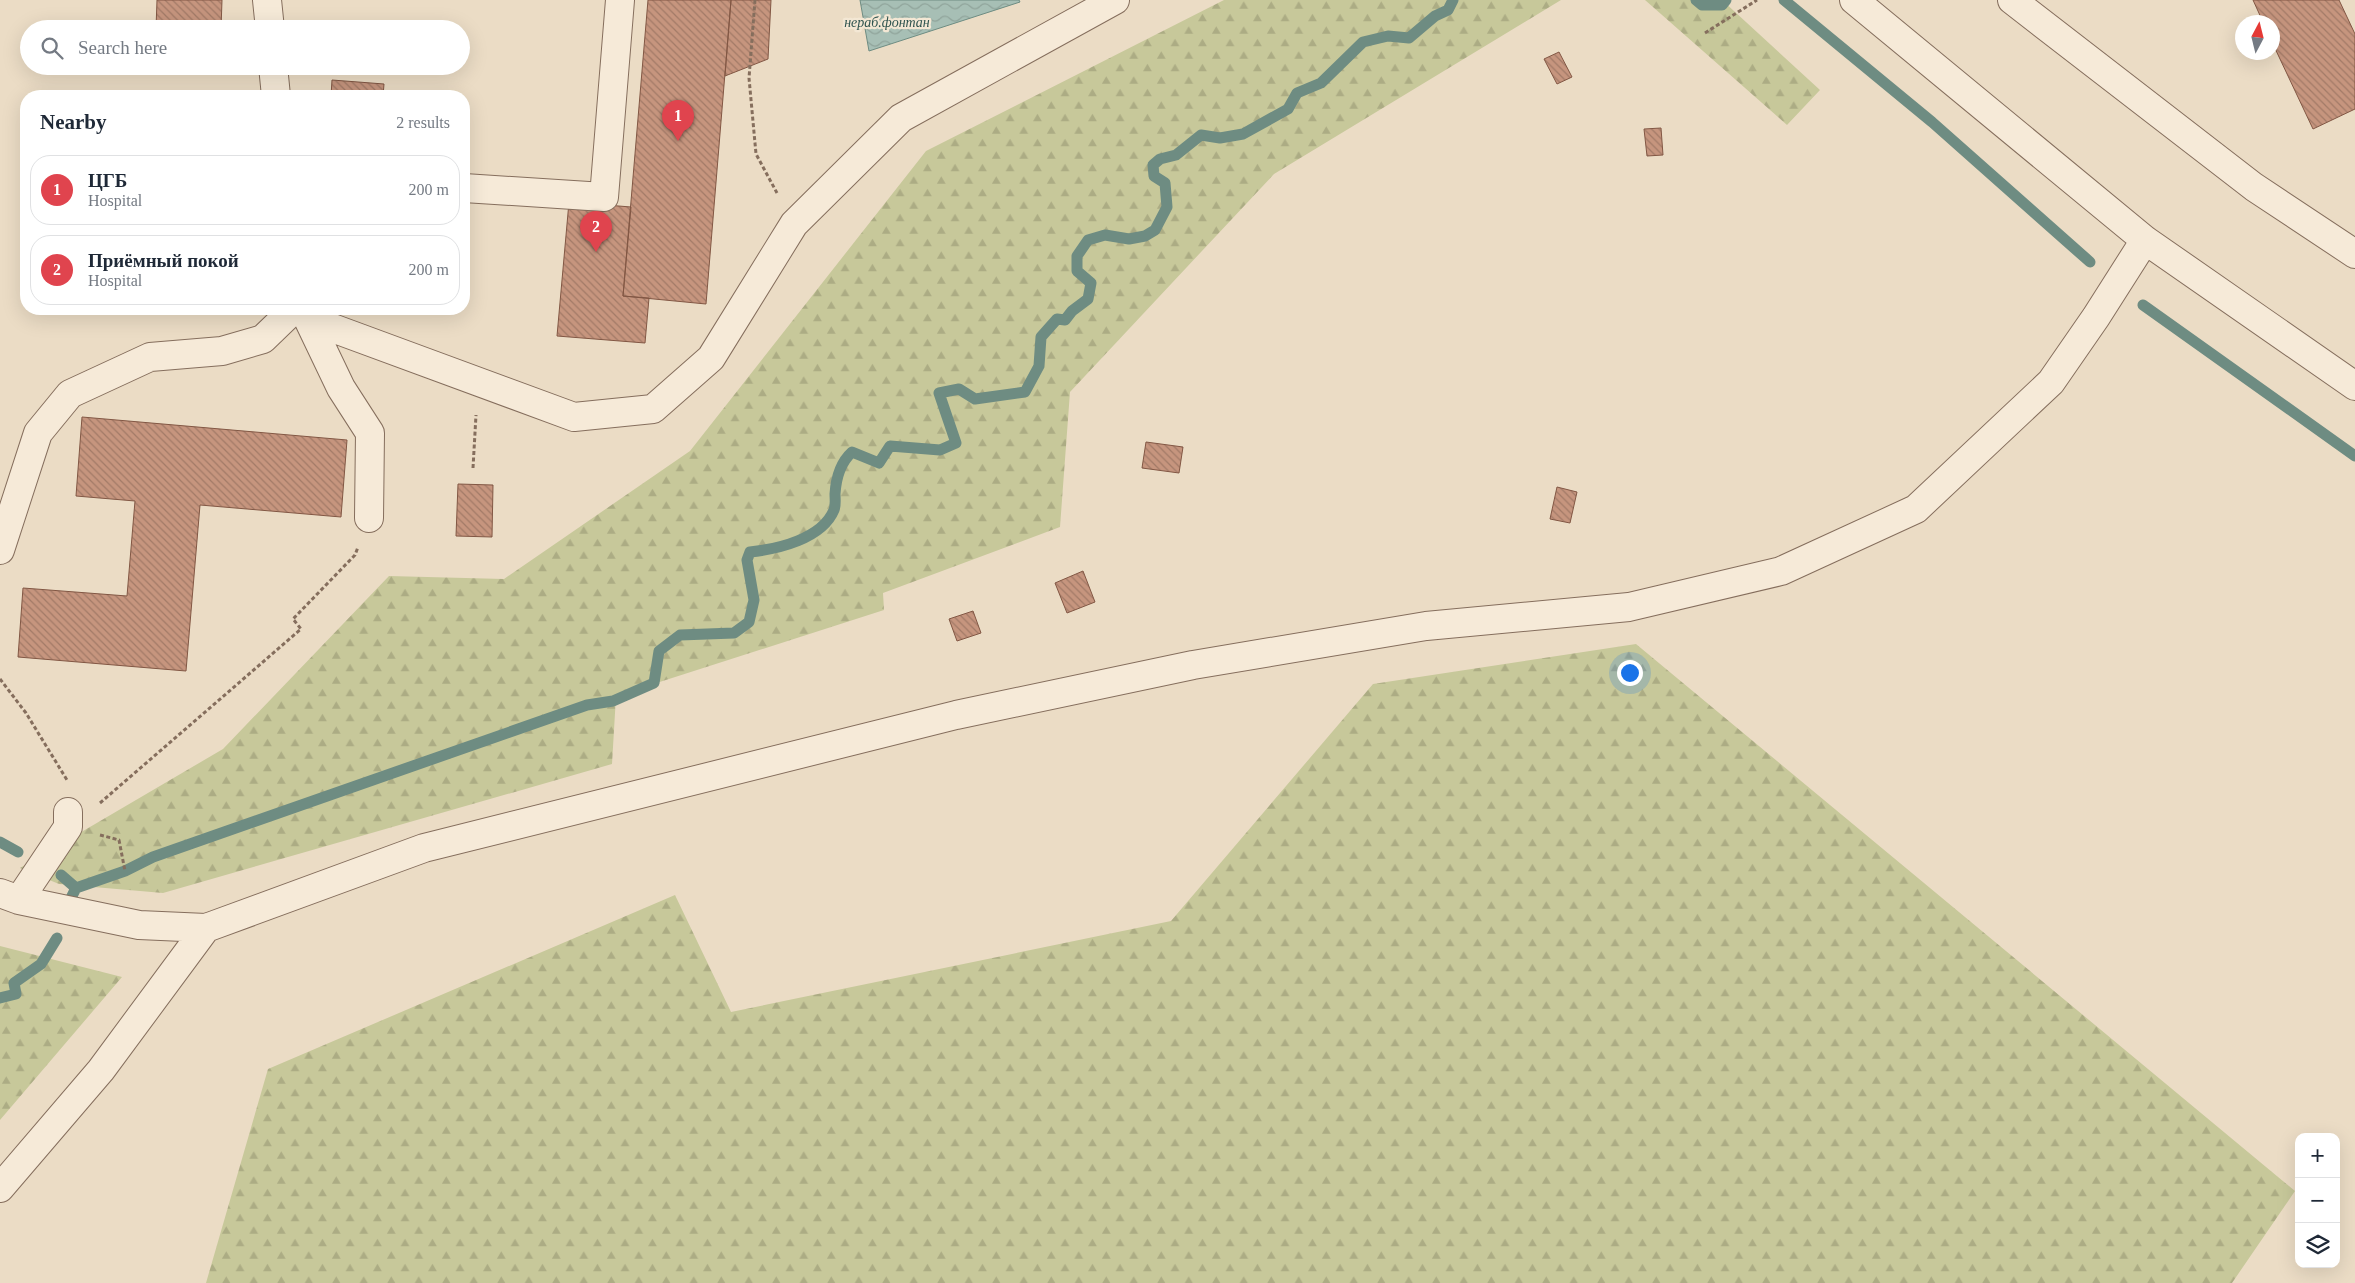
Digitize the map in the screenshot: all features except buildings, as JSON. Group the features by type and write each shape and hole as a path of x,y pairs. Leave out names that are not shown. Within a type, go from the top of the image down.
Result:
{"street":[{"path":"267,0 269,20"},
{"path":"470,188 604,197 620,0"},
{"path":"303,315 574,417 653,409 711,358 794,224 901,118 1115,0"},
{"path":"1854,0 2145,240 2355,386"},
{"path":"2012,0 2254,187 2355,254"},
{"path":"274,75 275,90"},
{"path":"68,819 10,897 139,925 206,928 424,848 956,715 1192,665 1426,626 1629,607 1781,571 1916,509 2051,382 2096,317 2145,240"},
{"path":"0,550 38,433 70,394 150,358 222,352 263,339 295,315"},
{"path":"299,315 341,388 370,433 369,518"},
{"path":"0,1188 101,1070 206,928"}],"path":[{"path":"755,0 749,78 756,154 794,224"},
{"path":"1705,33 1757,0"},
{"path":"473,468 478,382"},
{"path":"68,819 96,807 301,629 293,619 355,555 369,518"},
{"path":"0,678 26,713 58,767 78,795 68,819"},
{"path":"68,819 119,840 125,871"}],"green space":[{"path":"1224,0 1561,0 1274,174 1070,392 1060,527 883,593 884,610 616,696 612,764 163,893 59,884 20,868 223,749 389,576 504,579 690,451 926,151"},
{"path":"1645,0 1722,0 1820,90 1787,125"},
{"path":"1636,644 2295,1191 2232,1283 206,1283 268,1069 675,895 731,1012 1171,921 1373,684"},
{"path":"0,946 122,977 0,1120"}],"water":[{"name":"нераб.фонтан","path":"860,0 1019,0 1020,2 869,51"}],"waterway":[{"path":"69,902 76,888 125,871 153,857 587,705 613,701 654,683 659,651 680,635 734,633 749,622 754,600 747,560 750,552 798,541 820,528 834,510 838,477 844,461 852,452 879,463 890,446 940,450 956,443 939,393 959,389 975,399 1025,392 1039,366 1041,337 1057,319 1065,320 1072,311 1088,299 1091,283 1077,271 1077,256 1088,240 1105,235 1129,239 1145,236 1155,230 1167,207 1165,183 1154,176 1153,165 1160,159 1176,155 1201,135 1220,138 1243,134 1288,109 1297,93 1321,83 1363,42 1388,36 1409,38 1435,16 1448,10 1453,0"},
{"path":"1696,0 1702,5 1722,5 1726,0"},
{"path":"1784,0 1932,122 2090,262"},
{"path":"2143,305 2355,456"},
{"path":"0,842 18,852"},
{"path":"61,875 76,888"},
{"path":"0,998 16,994 14,983 41,964 57,938"}],"place":[{"name":"ЦГБ","path":"678,141"},
{"name":"Приёмный покой","path":"596,252"}]}
